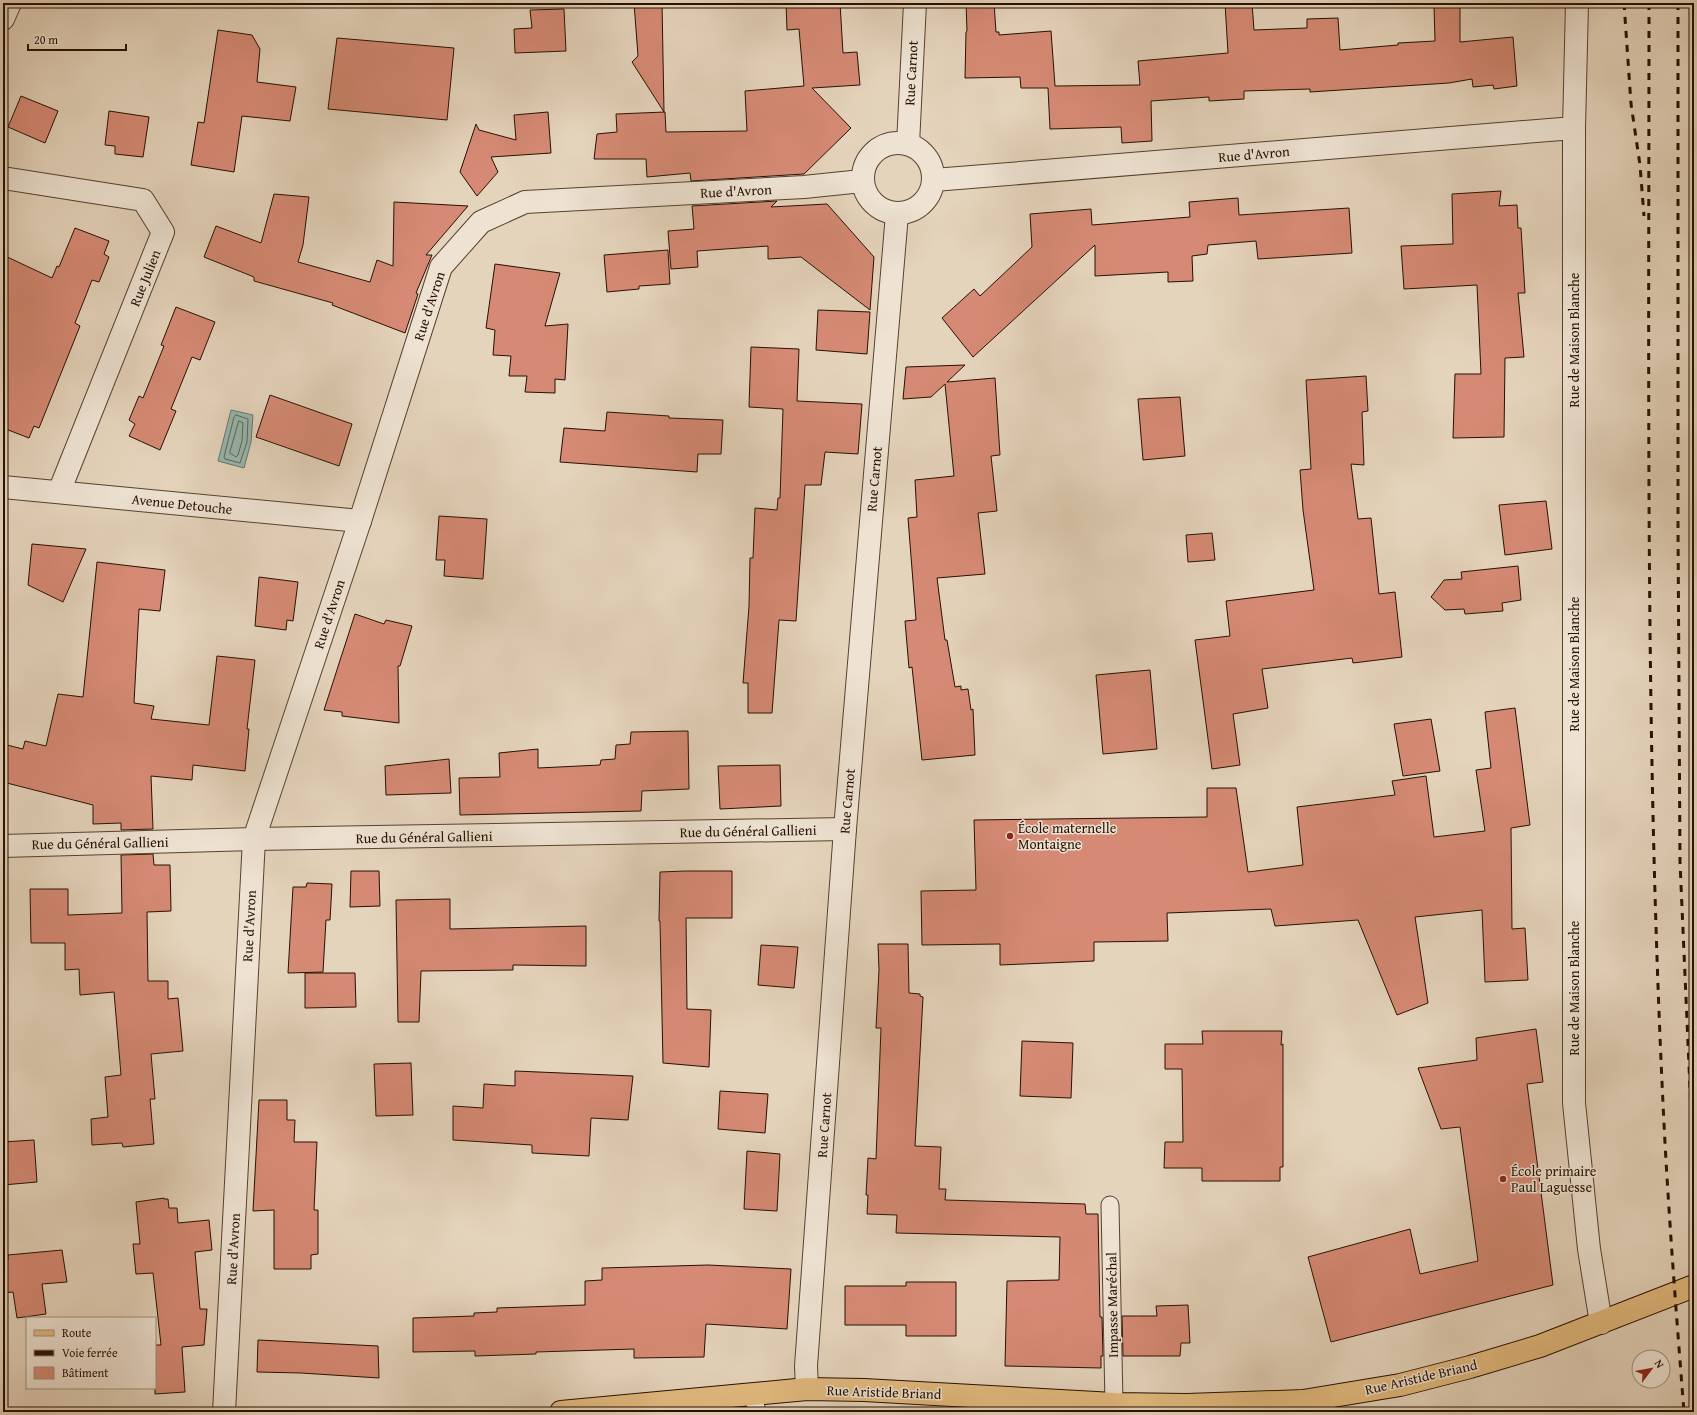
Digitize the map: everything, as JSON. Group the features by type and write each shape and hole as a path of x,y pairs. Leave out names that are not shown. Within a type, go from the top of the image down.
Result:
{"main road":[{"name":"Rue Aristide Briand","path":"561,1412 755,1403 807,1389 864,1390 1114,1404 1187,1405 1303,1401 1400,1385 1470,1367 1540,1346 1694,1286"}],"street":[{"path":"3,19 10,3"},
{"name":"Rue Carnot","path":"908,144 914,3"},
{"name":"Rue de Maison Blanche","path":"1577,3 1574,128 1574,1103 1589,1250 1601,1323"},
{"name":"Rue d'Avron","path":"934,180 1574,128"},
{"path":"896,143 908,144 918,149 927,157 932,168 934,180 932,191 926,201 918,208 908,213 897,214 886,212 870,200 862,181 868,159 876,151 886,145 896,143"},
{"name":"Rue Julien","path":"3,178 143,200 163,232 59,492"},
{"name":"Rue d'Avron","path":"224,1412 254,839 360,521 441,267 481,222 525,202 804,187 862,181"},
{"name":"Rue Carnot","path":"807,1389 806,1366 845,829 897,214"},
{"name":"Avenue Detouche","path":"3,487 360,521"},
{"name":"Rue du Général Gallieni","path":"3,846 254,839 845,829"}],"lane":[{"name":"Impasse Maréchal","path":"1110,1205 1114,1404"}],"water":[{"path":"231,410 253,415 251,442 244,468 218,461"}],"building":[{"path":"634,3 662,3 664,112 632,62 638,56"},
{"path":"786,3 840,3 843,53 857,52 860,85 812,88 851,128 804,174 691,181 690,173 647,177 646,159 594,159 597,134 617,132 616,114 665,112 666,132 747,131 745,91 804,86 799,29 787,30"},
{"path":"966,3 994,3 996,32 999,32 999,35 1051,31 1055,86 1140,85 1138,61 1228,53 1225,3 1252,3 1254,30 1307,28 1307,19 1338,18 1340,50 1398,45 1398,43 1435,41 1434,5 1460,4 1460,42 1513,37 1517,86 1494,89 1493,85 1473,87 1472,79 1449,83 1310,92 1310,89 1244,91 1244,99 1209,101 1209,97 1151,101 1152,141 1122,143 1121,127 1050,129 1048,88 1021,88 1020,77 965,78 967,31"},
{"path":"564,9 566,51 515,53 514,29 532,28 530,10"},
{"path":"218,30 252,35 260,49 257,82 296,87 290,121 242,116 234,172 191,165 198,122 204,123"},
{"path":"337,38 454,48 447,120 328,109"},
{"path":"21,96 58,111 45,143 8,127"},
{"path":"109,111 149,117 143,157 115,154 115,146 105,145"},
{"path":"548,112 551,153 491,157 498,172 477,196 460,172 476,124 479,130 516,140 514,115"},
{"path":"1501,191 1499,206 1517,205 1518,228 1521,228 1525,293 1518,293 1524,357 1505,358 1504,437 1453,438 1455,374 1481,374 1477,285 1404,289 1401,246 1453,244 1452,194"},
{"path":"274,194 309,197 303,245 298,262 370,282 377,260 393,266 394,202 468,206 426,255 432,255 416,293 418,294 405,333 332,305 333,303 254,281 254,277 204,257 216,226 261,243"},
{"path":"1238,198 1239,215 1349,208 1352,253 1258,259 1256,241 1208,245 1207,254 1192,256 1193,281 1168,282 1168,272 1095,276 1095,245 973,357 942,318 974,289 980,296 1032,247 1030,214 1091,209 1092,225 1190,217 1189,202"},
{"path":"777,201 771,207 827,204 874,257 870,310 801,257 768,259 768,246 697,251 698,267 671,269 668,231 694,229 692,206"},
{"path":"75,228 109,241 104,254 109,257 99,282 92,280 75,323 80,326 39,428 34,426 29,438 3,428 3,255 52,278 57,266 59,267"},
{"path":"668,250 670,284 639,286 639,289 607,292 604,255"},
{"path":"495,264 560,273 545,326 568,324 565,380 555,379 555,393 525,392 527,376 509,376 511,356 493,355 495,330 486,328"},
{"path":"176,307 215,322 200,360 192,357 171,409 176,411 160,450 129,436 135,424 129,420 139,396 143,398 164,346 161,345"},
{"path":"818,310 870,312 867,354 816,350"},
{"path":"751,347 799,349 797,401 862,404 858,454 825,452 821,485 805,485 796,621 779,620 772,713 748,713 748,683 743,683 749,606 750,558 753,558 755,508 777,510 778,498 780,498 783,409 749,407"},
{"path":"965,365 947,382 995,378 1000,455 991,456 997,511 978,513 985,574 937,578 945,640 947,640 955,687 961,686 961,690 968,689 971,710 973,709 975,755 922,760 912,667 909,668 905,621 916,620 908,518 917,517 915,480 954,476 945,384 931,397 903,399 906,367"},
{"path":"1366,376 1368,411 1362,412 1364,465 1351,464 1358,519 1371,518 1379,594 1395,592 1402,657 1353,663 1352,658 1262,669 1268,708 1233,714 1240,765 1212,769 1195,640 1230,636 1226,601 1314,590 1303,510 1300,470 1311,469 1306,380"},
{"path":"270,395 352,424 339,466 256,437"},
{"path":"1180,397 1185,456 1143,460 1138,399"},
{"path":"607,412 669,416 669,418 723,420 721,454 698,454 697,472 560,462 564,428 605,431"},
{"path":"1546,501 1552,549 1505,555 1499,505"},
{"path":"439,516 487,519 483,579 444,576 445,560 436,560"},
{"path":"1212,533 1215,560 1188,562 1186,535"},
{"path":"32,544 86,549 63,602 28,585"},
{"path":"97,562 165,570 160,611 139,609 134,703 154,706 151,719 209,725 217,656 255,660 247,729 249,729 245,771 193,765 192,780 151,776 153,829 121,830 121,823 93,824 93,805 3,782 3,744 23,749 25,741 46,746 58,694 83,697"},
{"path":"1518,566 1521,600 1502,603 1503,611 1465,614 1464,609 1445,610 1431,597 1444,580 1462,579 1461,572"},
{"path":"259,577 298,582 293,621 287,620 286,630 255,626"},
{"path":"355,614 384,624 386,620 412,626 400,666 398,666 399,723 342,716 342,712 324,710"},
{"path":"1150,670 1157,749 1103,754 1096,675"},
{"path":"1515,708 1530,825 1511,828 1512,929 1525,928 1528,980 1485,982 1482,910 1415,917 1428,1003 1397,1015 1358,920 1275,926 1271,909 1167,913 1168,941 1094,942 1094,961 1000,965 1000,944 922,945 921,891 976,890 974,820 1207,817 1207,788 1236,788 1248,872 1303,865 1297,807 1395,795 1392,781 1426,776 1434,837 1485,831 1476,770 1491,768 1485,712"},
{"path":"1431,719 1440,771 1403,776 1394,724"},
{"path":"688,731 689,789 642,791 641,811 460,815 459,778 500,777 499,753 538,749 538,768 600,765 601,760 615,759 616,745 630,744 631,732"},
{"path":"449,759 451,793 386,795 385,766"},
{"path":"780,765 781,806 720,809 718,766"},
{"path":"153,854 154,865 170,865 171,911 147,912 148,981 168,981 168,999 178,998 183,1051 151,1054 155,1099 150,1099 154,1144 123,1147 122,1143 92,1145 91,1119 108,1117 105,1077 121,1075 114,992 80,995 79,969 65,970 65,943 31,943 30,889 68,889 68,915 122,913 121,855"},
{"path":"351,871 379,871 380,906 350,907"},
{"path":"732,871 732,918 686,918 687,1009 711,1010 709,1067 663,1063 659,921 660,872"},
{"path":"307,883 332,884 330,920 326,920 323,972 288,973 293,887 306,887"},
{"path":"450,899 450,929 586,926 586,966 513,965 513,970 421,971 419,1022 398,1022 396,900"},
{"path":"878,944 908,944 909,993 920,994 920,996 923,997 915,1146 941,1147 939,1189 946,1189 945,1200 1085,1204 1086,1214 1098,1214 1100,1317 1102,1317 1103,1356 1101,1356 1101,1368 1005,1366 1007,1281 1059,1280 1060,1237 896,1233 897,1215 867,1214 868,1195 866,1195 868,1158 876,1159 881,1028 876,1028 879,970"},
{"path":"761,945 798,947 794,988 758,985"},
{"path":"305,973 355,973 356,1007 305,1008"},
{"name":"École primaire Paul Laguesse","path":"1536,1029 1543,1082 1527,1084 1553,1285 1331,1342 1308,1257 1410,1229 1420,1274 1478,1261 1460,1127 1441,1129 1418,1068 1477,1060 1476,1038"},
{"path":"1202,1031 1282,1031 1283,1167 1280,1167 1280,1181 1202,1181 1202,1168 1164,1168 1165,1142 1183,1142 1182,1069 1165,1069 1165,1044 1203,1044"},
{"path":"1022,1041 1073,1043 1071,1098 1020,1096"},
{"path":"411,1063 413,1115 376,1116 374,1064"},
{"path":"515,1071 633,1076 628,1120 591,1118 589,1156 532,1153 532,1145 453,1140 453,1106 483,1108 484,1084 515,1086"},
{"path":"720,1091 768,1094 765,1133 718,1129"},
{"path":"259,1100 287,1100 287,1120 295,1120 294,1142 317,1142 314,1210 318,1210 318,1254 311,1255 311,1269 274,1269 274,1210 253,1211"},
{"path":"34,1140 37,1182 3,1185 3,1142"},
{"path":"747,1151 780,1154 777,1211 744,1209"},
{"path":"164,1198 168,1199 169,1208 177,1208 178,1223 209,1220 212,1250 195,1252 200,1309 207,1309 204,1345 182,1347 185,1392 155,1394 156,1345 161,1345 153,1273 136,1274 133,1244 140,1244 136,1202"},
{"path":"62,1250 67,1282 42,1284 46,1314 17,1318 13,1292 3,1293 3,1261 8,1260 8,1255"},
{"path":"708,1265 791,1269 787,1329 706,1324 704,1357 634,1358 634,1349 536,1352 536,1354 475,1356 475,1351 413,1352 413,1318 474,1316 474,1313 497,1312 497,1308 585,1305 585,1281 602,1280 602,1268"},
{"path":"906,1282 956,1282 956,1336 906,1336 906,1325 845,1325 845,1286 906,1286"},
{"path":"1188,1305 1190,1343 1181,1343 1180,1356 1123,1356 1122,1316 1157,1316 1156,1306"},
{"path":"258,1340 378,1346 379,1378 257,1372"}],"railway":[{"path":"1624,3 1631,104 1640,165 1644,216"},
{"path":"1649,3 1649,431 1651,716 1654,858 1665,1143 1684,1412"},
{"path":"1678,3 1678,524 1680,862 1694,1179"}],"place":[{"name":"École maternelle Montaigne","path":"1010,836"},
{"name":"École primaire Paul Laguesse","path":"1503,1179"}]}
